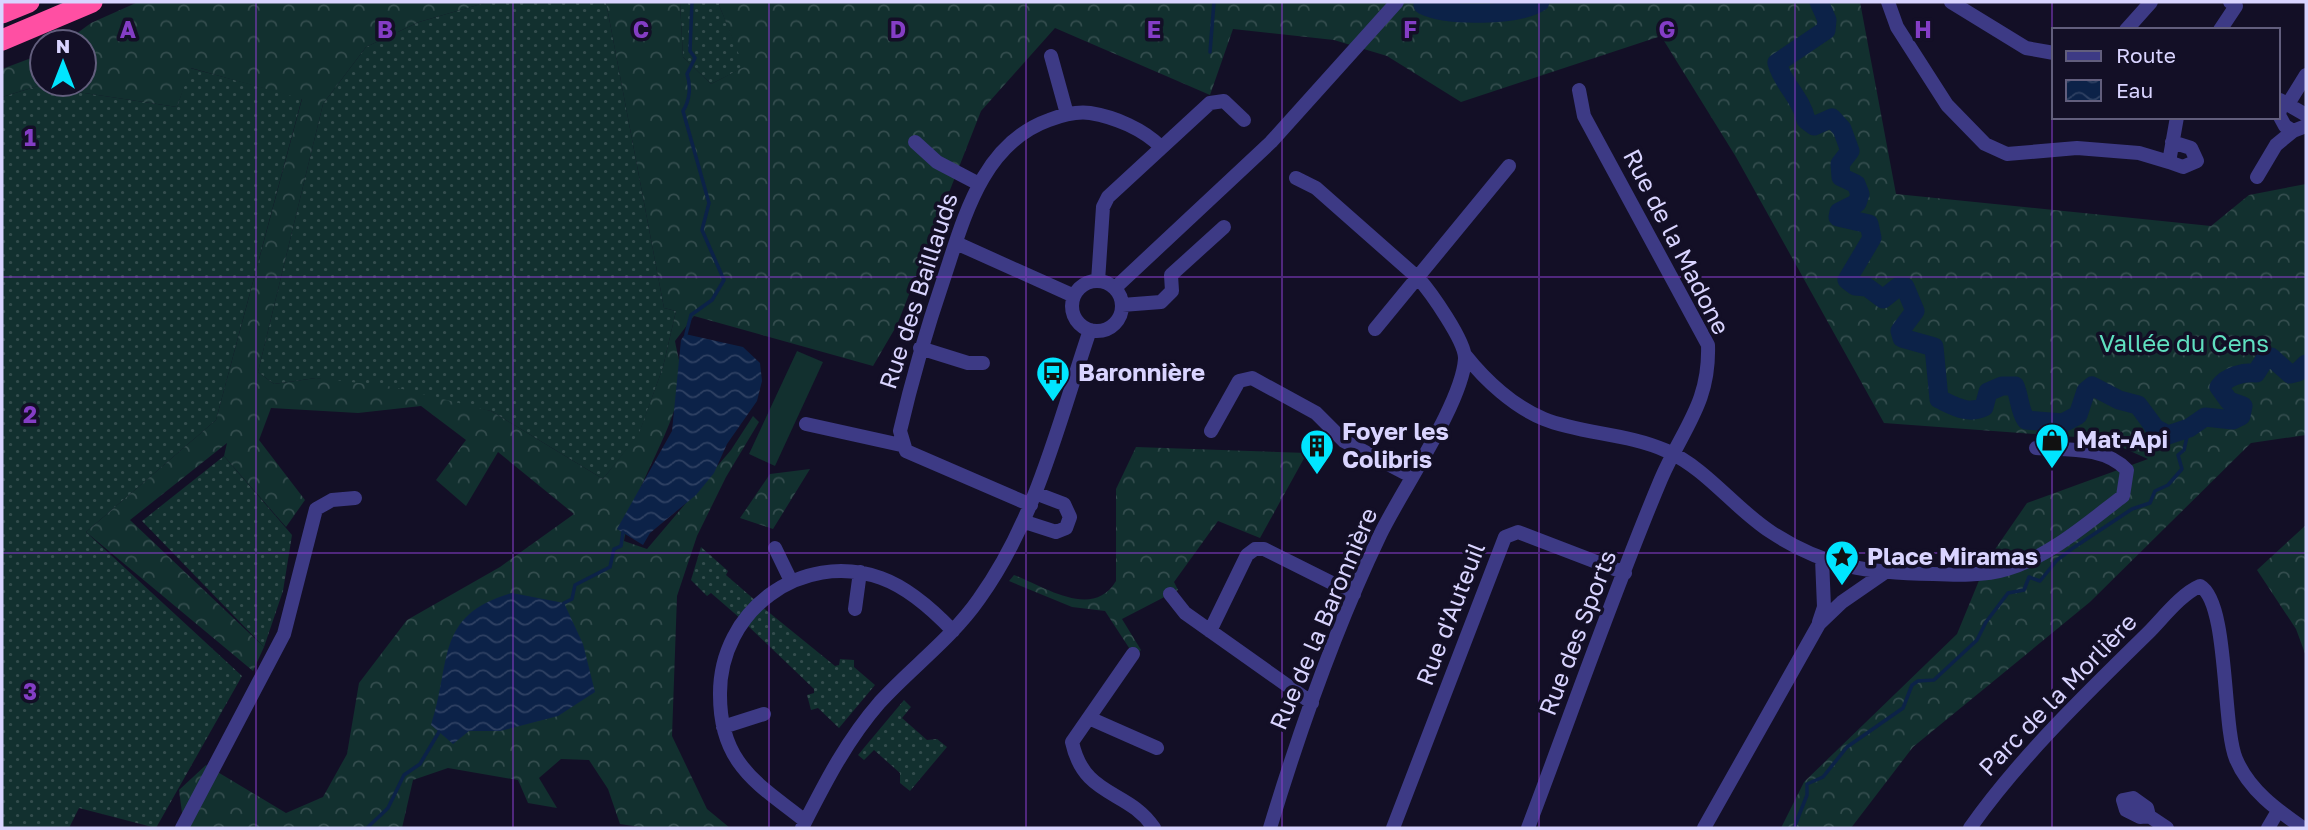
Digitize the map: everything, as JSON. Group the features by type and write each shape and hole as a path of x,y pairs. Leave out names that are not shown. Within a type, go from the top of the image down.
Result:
{"highway":[{"path":"2,13 29,2"},
{"path":"2,40 92,2"}],"street":[{"path":"1115,288 1271,142 1397,2"},
{"path":"1888,2 1890,15 1947,105 1985,144 2007,154 2077,148 2139,153 2183,167 2197,161 2191,148 2172,142"},
{"path":"1951,2 2026,48 2052,53"},
{"path":"2128,28 2151,2"},
{"path":"2221,28 2233,4"},
{"path":"1051,56 1068,114"},
{"path":"2300,128 2281,121 2283,102 2306,75"},
{"name":"Rue de la Madone","path":"1579,90 1584,116 1708,345 1709,374 1697,411 1673,454"},
{"path":"1098,281 1103,207 1108,197 1161,147 1217,101 1224,101 1244,120"},
{"path":"2283,102 2306,114"},
{"name":"Rue des Baillauds","path":"901,445 900,431 920,348 956,243 979,184 990,166 1017,138 1037,124 1082,112 1116,120 1152,137 1161,147"},
{"path":"2169,162 2177,119"},
{"path":"2257,177 2276,145 2300,128"},
{"path":"915,142 937,162 979,184"},
{"path":"1375,329 1509,166"},
{"path":"1296,178 1316,188 1418,278 1429,290 1466,356 1478,370 1524,408 1545,419 1649,443 1673,454 1768,530 1840,566 1884,573 1956,575 2006,570 2034,558 2123,496 2127,470 2117,460 2095,452 2036,449"},
{"path":"1122,305 1161,302 1172,291 1171,275 1224,227"},
{"path":"956,243 1074,296"},
{"path":"1098,281 1115,288 1122,305 1119,317 1111,327 1090,330 1074,316 1074,296 1082,285 1098,281"},
{"path":"953,631 907,591 860,572 825,571 791,581 760,601 731,640 720,679 723,727 738,761 752,778 803,825 851,738 881,701 953,631 979,599 1025,522 1090,330"},
{"path":"920,348 968,363 983,363"},
{"name":"Rue de la Baronnière","path":"1270,828 1312,703 1354,594 1462,377 1466,356"},
{"path":"1210,431 1239,381 1252,378 1317,413 1344,441 1411,476"},
{"path":"806,424 901,445 906,452 1033,499 1064,504 1070,517 1068,524 1056,532 1025,522"},
{"name":"Rue des Sports","path":"1528,828 1673,454"},
{"path":"182,828 284,634 316,509 332,500 355,498"},
{"name":"Rue d'Auteuil","path":"1393,828 1505,537 1518,532 1625,573"},
{"path":"775,548 791,581"},
{"path":"1210,631 1247,555 1255,549 1264,549 1354,594"},
{"path":"1704,828 1819,624 1824,607 1822,559"},
{"path":"855,609 860,572"},
{"path":"1819,624 1842,603 1884,573"},
{"name":"Parc de la Morlière","path":"1970,828 1997,790 2106,674 2185,597 2200,586 2209,597 2222,651 2231,740 2236,760 2261,795 2278,811"},
{"path":"1170,594 1185,613 1312,703"},
{"path":"1133,654 1072,742 1089,780 1138,809 1154,828"},
{"path":"723,727 764,714"},
{"path":"1089,718 1157,748"},
{"path":"2268,828 2278,811 2303,828"},
{"path":"2149,816 2167,828"}],"green space":[{"name":"Vallée du Cens","path":"138,2 488,2 419,22 366,47 323,104 258,372 274,384 316,378 394,387 491,411 603,479 639,433 663,367 676,311 664,308 606,2 680,2 683,57 711,84 744,67 719,5 721,2 1860,2 1896,194 2211,226 2249,195 2306,184 2306,435 2251,443 2090,602 1913,747 1851,828 1781,828 1804,782 1957,634 1987,561 2027,503 2148,459 2103,439 1884,423 1736,157 1661,36 1461,102 1387,56 1334,40 1233,29 1210,95 1055,28 981,111 897,325 873,366 694,316 675,341 681,368 681,384 676,405 635,501 624,541 647,549 731,450 753,416 759,422 726,477 697,536 677,596 672,736 707,809 730,828 646,828 620,824 608,789 589,760 561,759 539,778 557,808 528,803 518,780 448,768 413,780 402,828 184,828 179,790 206,765 286,813 323,797 347,754 359,683 407,620 500,567 574,514 498,452 466,506 436,480 466,440 421,406 358,413 271,408 259,440 305,500 286,527 224,456 227,443 130,520 264,647 253,671 86,532 216,420 302,99 191,68 177,107 98,95 98,28 84,28"},
{"path":"488,2 606,2 664,308 676,311 663,367 639,434 603,479 491,411 316,378 274,384 258,372 323,104 366,47 419,22"},
{"path":"680,2 721,2 719,5 745,67 711,84 683,57"},
{"path":"28,59 28,89 2,97 2,69"},
{"path":"190,68 302,98 216,420 86,532 242,676 156,828 79,808 69,828 2,828 2,97 28,89 28,98 98,98 98,95 177,107"},
{"path":"797,351 823,362 775,466 749,454"},
{"path":"1136,447 1307,453 1260,538 1218,521 1174,582 1178,590 1122,619 1141,650 1135,657 1105,611 1072,607 1009,581 1014,575 1068,597 1082,599 1095,598 1106,592 1116,581 1116,489"},
{"path":"224,456 292,535 283,591 264,647 142,521"},
{"path":"810,469 773,529 740,518 770,474"},
{"path":"2306,525 2306,656 2296,629 2257,570"},
{"path":"701,547 728,571 726,575 756,601 741,619 711,593 707,596 691,580"},
{"path":"760,605 835,666 839,665 840,659 854,660 854,667 875,685 839,728 818,708 811,710 807,695 814,693 814,689 745,623"},
{"path":"904,700 911,707 902,718 927,740 937,739 947,747 910,791 900,783 900,773 874,750 864,760 858,755"}],"water":[{"path":"685,334 743,347 760,363 762,381 757,401 727,444 714,473 696,495 650,533 643,545 617,529 672,431 681,340"},
{"path":"512,593 564,603 583,644 595,692 558,716 500,731 469,731 453,744 431,725 450,644 469,614 487,602"}],"waterway":[{"path":"686,334 691,315 712,300 724,280 702,230 709,203 683,111 689,93 687,74 695,58 690,51 692,2"},
{"path":"1210,52 1214,2"},
{"path":"1423,5 1449,12 1482,13 1516,10 1540,2"},
{"path":"1819,2 1827,20 1826,30 1777,63 1806,120 1814,126 1832,118 1842,129 1850,151 1840,164 1841,177 1856,184 1860,194 1857,203 1839,212 1838,217 1869,224 1872,238 1847,280 1855,286 1867,287 1883,299 1898,287 1905,287 1915,311 1900,331 1902,338 1934,347 1939,399 1961,409 1978,409 1984,407 1988,392 2002,386 2015,386 2026,420 2063,423 2078,415 2086,391 2092,386 2119,400 2138,405 2155,428 2168,435 2189,428 2205,417 2233,420 2241,416 2243,406 2229,401 2219,387 2236,376 2256,373 2265,359 2271,357 2290,374 2298,372 2306,364"},
{"path":"1794,828 1807,795 1807,784 1823,777 1847,747 1903,708 1912,685 1918,681 1934,680 1977,640 1986,622 2008,593 2024,590 2029,577 2040,581 2057,560 2132,509 2150,503 2155,491 2168,485 2182,469 2178,455 2184,450 2189,428"},
{"path":"564,603 572,599 575,585 610,567 614,549 621,546 623,532"},
{"path":"367,828 388,808 404,775 420,764 439,732"}],"place":[{"name":"Baronnière","path":"1053,403"},
{"name":"Mat-Api","path":"2052,470"},
{"name":"Foyer les Colibris","path":"1317,476"},
{"name":"Place Miramas","path":"1842,587"}]}
